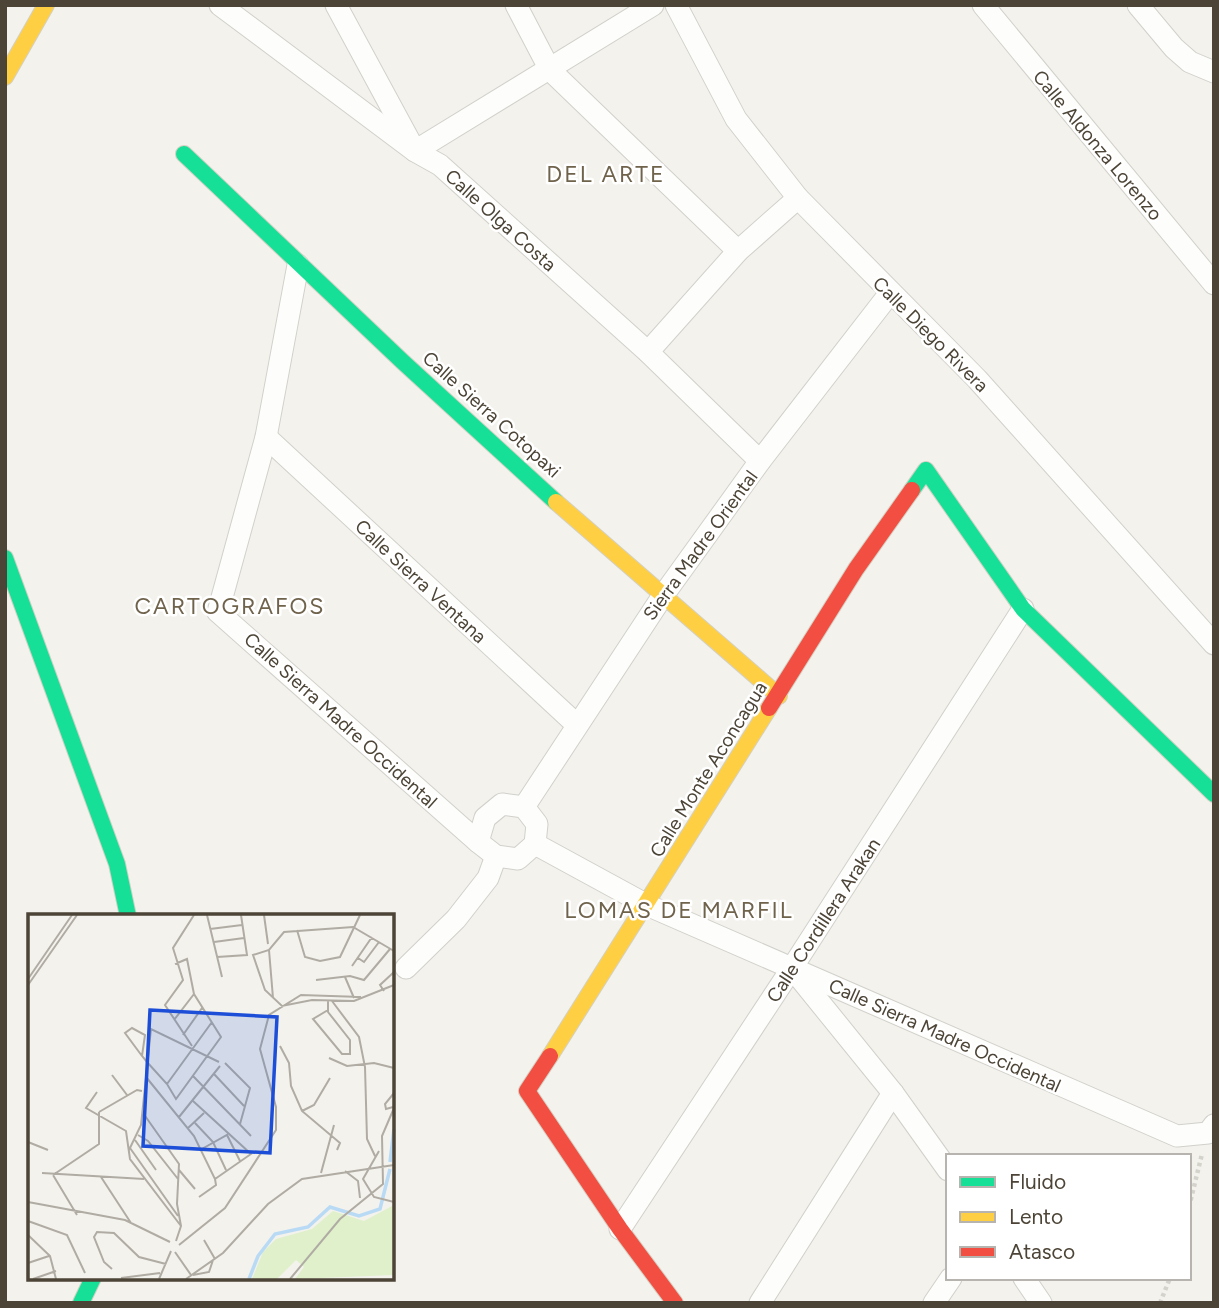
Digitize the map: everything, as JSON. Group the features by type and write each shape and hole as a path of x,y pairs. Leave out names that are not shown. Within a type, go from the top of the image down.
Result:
{"street":[{"path":"5,77 46,5"},
{"name":"Calle Olga Costa","path":"220,5 415,151 440,165 648,352 760,461"},
{"path":"336,5 415,151 653,5"},
{"path":"516,5 550,70 738,251"},
{"name":"Calle Diego Rivera","path":"676,5 736,119 798,198 977,379 1214,644"},
{"name":"Calle Aldonza Lorenzo","path":"983,5 1214,284"},
{"path":"1138,5 1189,62 1214,72"},
{"name":"Calle Sierra Cotopaxi","path":"184,154 298,265 662,597 779,696"},
{"path":"648,352 738,251 798,198"},
{"name":"Calle Sierra Madre Occidental","path":"298,265 266,437 218,612 478,842"},
{"name":"Sierra Madre Oriental","path":"524,807 576,724 662,597 760,461 890,293"},
{"name":"Calle Sierra Ventana","path":"266,437 576,724"},
{"name":"Calle Monte Aconcagua","path":"620,1229 527,1091 779,696 856,569 926,470 1023,608"},
{"path":"5,558 117,864 128,914"},
{"path":"1023,608 1214,794"},
{"name":"Calle Cordillera Arakan","path":"620,1229 792,968 1023,608"},
{"path":"502,804 524,807 537,824 535,844 518,859 496,856 478,842 485,818 502,804"},
{"name":"Calle Sierra Madre Occidental","path":"535,844 647,905 1177,1136 1211,1129"},
{"path":"406,968 456,919 488,878 496,856"},
{"path":"792,968 893,1093 946,1167"},
{"path":"760,1303 893,1093"},
{"path":"620,1229 674,1303"},
{"path":"81,1303 92,1280"},
{"path":"934,1303 950,1280"},
{"path":"1025,1280 1041,1303"}],"path":[{"path":"1191,1200 1211,1129"},
{"path":"1160,1303 1169,1280"}],"traffic: fast":[{"path":"184,154 403,362 556,502"},
{"path":"912,490 926,470 1023,609 1214,794"},
{"path":"5,558 117,864 128,914"},
{"path":"81,1303 92,1280"}],"traffic: slow":[{"path":"5,77 46,5"},
{"path":"556,502 779,696"},
{"path":"550,1056 769,708"}],"traffic: jam":[{"path":"769,708 856,569 912,490"},
{"path":"550,1056 527,1091 620,1229 675,1303"}],"district":[{"name":"DEL ARTE","path":"606,174"},
{"name":"CARTOGRAFOS","path":"230,606"},
{"name":"LOMAS DE MARFIL","path":"679,910"}]}
